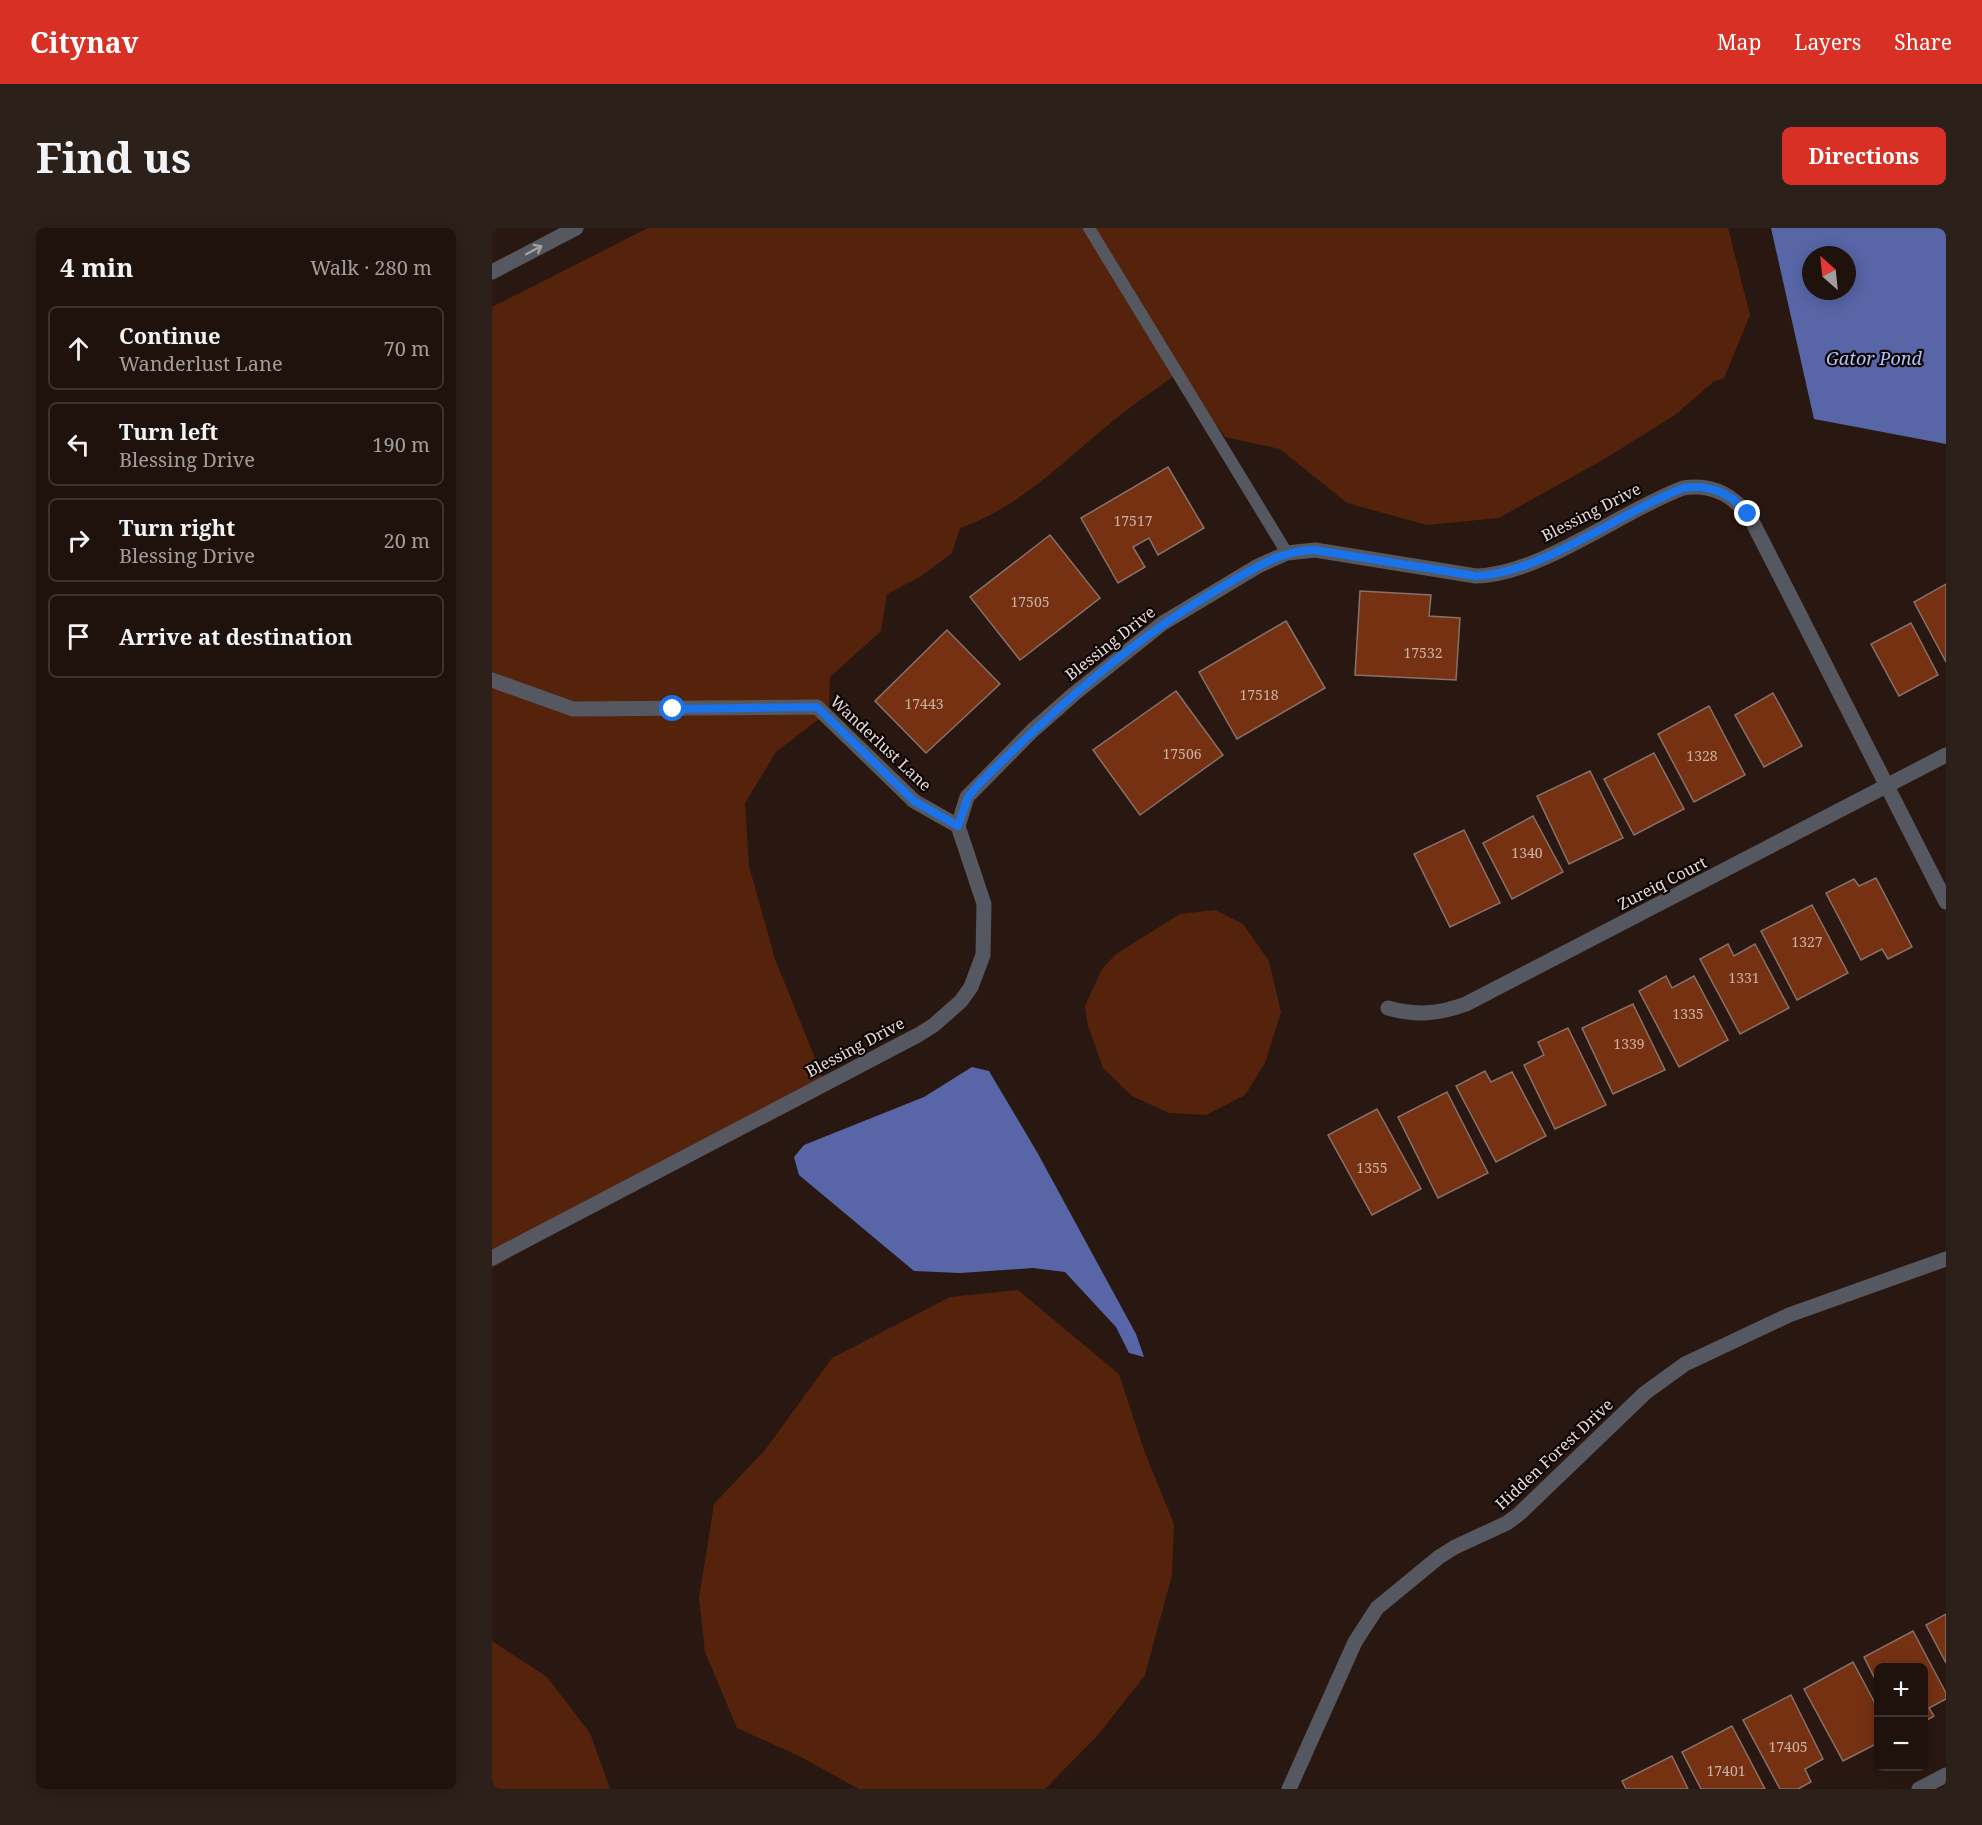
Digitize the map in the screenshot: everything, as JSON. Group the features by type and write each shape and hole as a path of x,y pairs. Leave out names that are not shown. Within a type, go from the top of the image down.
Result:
{"street":[{"path":"492,272 576,228"},
{"name":"Blessing Drive","path":"492,1258 918,1035 948,1013 971,987 983,955 985,938 984,904 958,826 968,797 1074,694 1163,623 1258,567 1287,553 1315,550 1476,576 1490,576 1523,567 1683,488 1695,486 1720,491 1740,504 1753,523 1887,786"},
{"name":"Wanderlust Lane","path":"492,680 573,709 817,707 914,801 958,826"},
{"name":"Zureiq Court","path":"1388,1008 1425,1014 1445,1012 1466,1005 1946,755"},
{"path":"1887,786 1946,902"},
{"name":"Hidden Forest Drive","path":"1289,1789 1355,1642 1377,1608 1411,1578 1455,1547 1513,1519 1646,1393 1685,1364 1789,1315 1946,1259"},
{"path":"1919,1789 1946,1775"}],"lane":[{"path":"1089,228 1287,553"}],"shaded area":[{"path":"648,228 1728,228 1750,315 1724,378 1713,382 1675,415 1606,458 1499,518 1427,525 1347,503 1280,449 1225,437 1179,372 1125,411 1020,497 1001,509 960,528 952,553 920,577 887,594 881,631 830,677 829,711 776,752 745,803 749,866 775,959 825,1083 492,1268 492,307"},
{"path":"1215,910 1243,924 1269,961 1281,1012 1265,1063 1245,1095 1206,1115 1169,1113 1132,1096 1103,1068 1088,1026 1085,1006 1102,969 1116,954 1180,914"},
{"path":"1018,1290 1119,1374 1145,1453 1174,1524 1172,1575 1145,1675 1098,1735 1045,1789 859,1789 803,1758 737,1728 705,1652 699,1598 714,1504 765,1450 832,1358 950,1297"},
{"path":"492,1641 547,1677 590,1733 610,1789 492,1789"}],"water":[{"name":"Gator Pond","path":"1771,228 1946,228 1946,444 1814,419"},
{"path":"972,1067 989,1071 1037,1152 1136,1334 1144,1357 1129,1353 1116,1327 1065,1272 1033,1268 960,1273 914,1271 799,1175 794,1157 804,1145 924,1097"}],"building":[{"path":"1168,467 1204,528 1158,555 1149,538 1133,547 1145,567 1118,583 1081,518"},
{"path":"1050,535 1100,598 1020,660 970,597"},
{"path":"1946,584 1946,662 1914,602"},
{"path":"1360,591 1431,595 1429,616 1460,618 1456,680 1355,675"},
{"path":"1286,621 1325,688 1237,739 1199,672"},
{"path":"1911,623 1938,675 1899,696 1871,644"},
{"path":"947,630 1000,684 926,753 875,701"},
{"path":"1176,691 1223,755 1140,815 1093,750"},
{"path":"1773,693 1802,746 1764,767 1735,715"},
{"path":"1709,706 1745,775 1694,802 1658,734"},
{"path":"1654,753 1684,809 1634,835 1604,779"},
{"path":"1590,771 1623,838 1569,864 1537,796"},
{"path":"1533,816 1563,872 1512,899 1483,843"},
{"path":"1464,830 1500,903 1450,927 1414,854"},
{"path":"1876,878 1912,947 1888,959 1882,949 1861,960 1826,893 1854,879 1859,886"},
{"path":"1812,905 1848,973 1797,1000 1761,931"},
{"path":"1728,944 1734,956 1755,944 1789,1008 1740,1034 1700,959"},
{"path":"1666,976 1672,988 1694,976 1728,1040 1679,1067 1639,991"},
{"path":"1633,1004 1665,1070 1613,1094 1582,1028"},
{"path":"1568,1028 1606,1105 1555,1129 1524,1065 1544,1055 1538,1042"},
{"path":"1485,1071 1491,1082 1512,1072 1546,1136 1496,1162 1456,1086"},
{"path":"1447,1092 1488,1173 1438,1198 1398,1117"},
{"path":"1377,1109 1421,1189 1372,1215 1328,1135"},
{"path":"1946,1614 1946,1663 1926,1625"},
{"path":"1913,1631 1946,1693 1946,1699 1929,1708 1934,1716 1928,1720 1928,1663 1874,1663 1874,1677 1864,1657"},
{"path":"1853,1662 1874,1701 1874,1745 1843,1761 1804,1689"},
{"path":"1791,1695 1823,1759 1805,1769 1811,1782 1798,1789 1780,1789 1743,1720"},
{"path":"1732,1726 1765,1789 1701,1789 1682,1752"},
{"path":"1672,1756 1688,1789 1626,1789 1622,1781"}],"route":[{"path":"673,709 817,707 914,801 958,826 968,797 978,785 1032,731 1074,694 1163,623 1273,558 1301,550 1315,550 1476,576 1490,576 1523,567 1683,488 1708,487 1720,491 1740,504 1748,514"}]}
